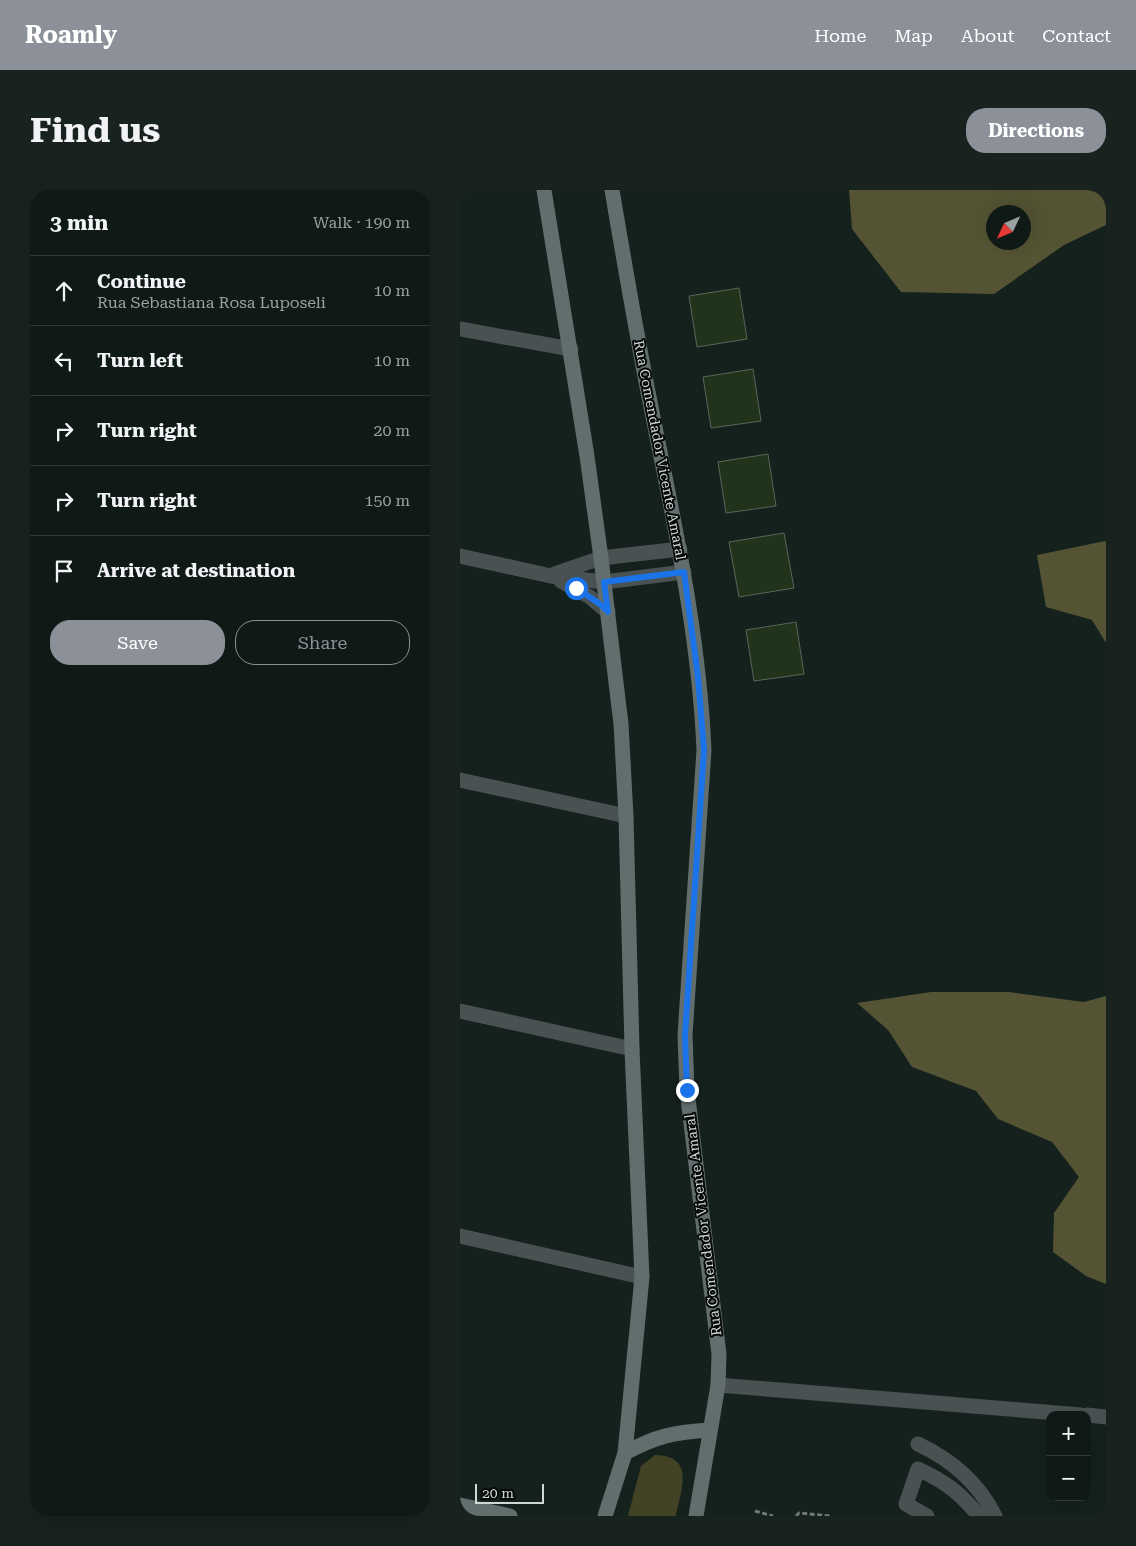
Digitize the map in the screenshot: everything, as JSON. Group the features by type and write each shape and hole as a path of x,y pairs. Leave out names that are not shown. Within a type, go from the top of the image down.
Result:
{"main road":[{"path":"544,190 571,349 601,558 621,724 626,816 632,1049 642,1277 625,1453 605,1516"},
{"name":"Rua Comendador Vicente Amaral","path":"612,190 650,402 684,572 698,677 704,750 685,1035 687,1090 719,1354 718,1385 696,1516"},
{"path":"625,1453 645,1442 662,1436 710,1430"},
{"path":"662,1436 710,1430"},
{"path":"460,1504 510,1516"}],"street":[{"path":"460,330 571,349"},
{"path":"551,576 601,558 680,549"},
{"path":"460,556 551,576 604,582 684,572"},
{"path":"551,576 576,588 595,600 608,612"},
{"path":"460,780 626,816"},
{"path":"460,1011 632,1049"},
{"path":"460,1236 642,1277"},
{"path":"718,1385 1046,1412"},
{"path":"1091,1415 1106,1417"},
{"path":"918,1444 935,1452 960,1470 976,1485 995,1516"},
{"path":"927,1516 906,1504 918,1469 939,1479 962,1495 979,1516"}],"path":[{"path":"756,1511 773,1516"},
{"path":"796,1516 799,1513 830,1516"}],"shaded area":[{"path":"849,190 1106,190 1106,225 1064,245 994,294 901,292 852,229"},
{"path":"1105,541 1106,643 1092,620 1046,607 1037,555"},
{"path":"931,992 1009,992 1084,1002 1106,996 1106,1284 1086,1276 1053,1252 1054,1213 1079,1177 1052,1142 998,1119 976,1091 912,1067 888,1030 857,1003"},
{"path":"655,1455 668,1457 676,1461 681,1468 683,1476 682,1486 676,1516 628,1516 641,1466"}],"building":[{"path":"739,288 747,339 697,347 689,296"},
{"path":"753,369 761,421 711,428 703,377"},
{"path":"768,454 776,506 726,513 718,462"},
{"path":"784,533 794,588 739,597 729,542"},
{"path":"796,622 804,674 754,681 746,630"}],"route":[{"path":"576,588 600,604 608,612 604,582 684,572 703,716 704,750 685,1035 687,1090"}]}
